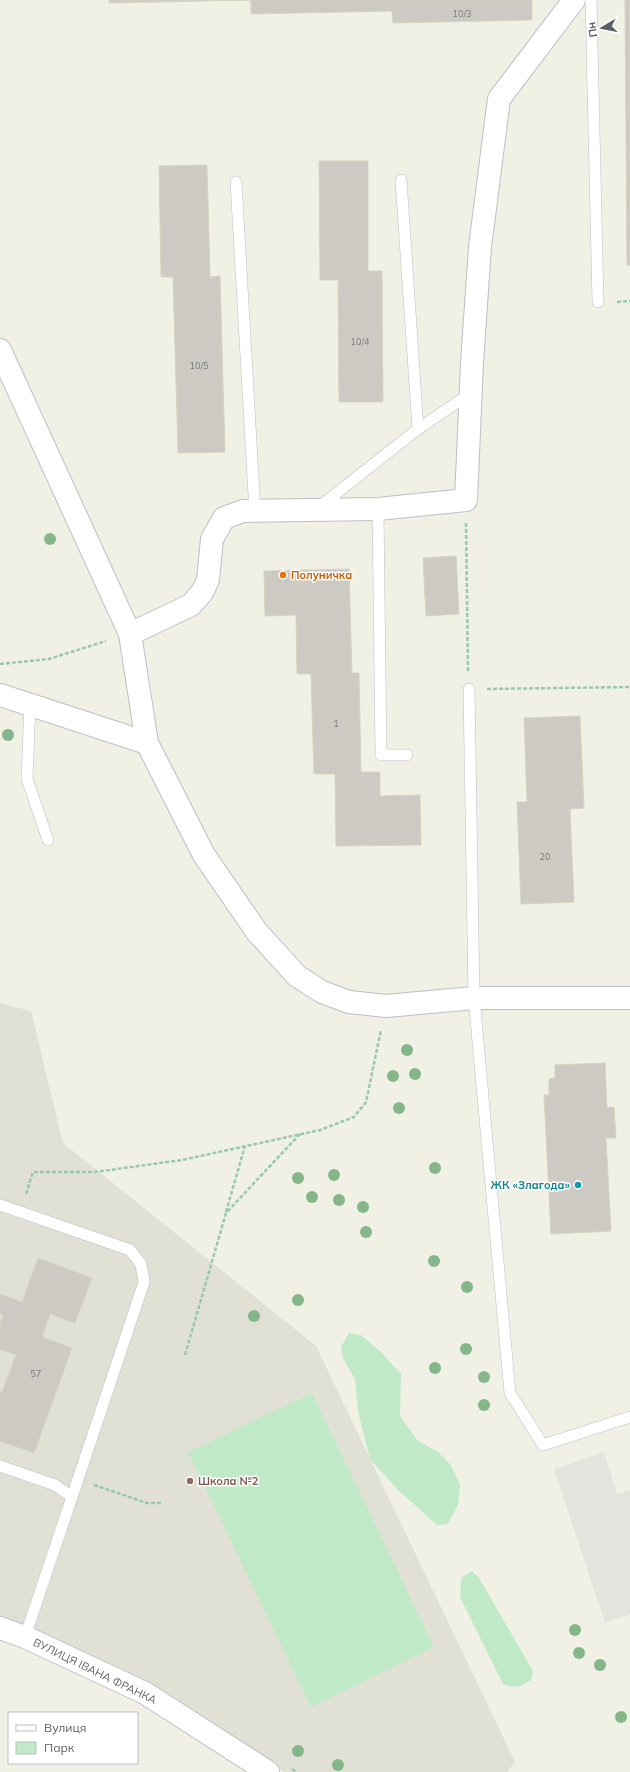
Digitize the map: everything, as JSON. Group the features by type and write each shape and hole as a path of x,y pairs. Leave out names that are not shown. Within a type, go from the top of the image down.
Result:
{"street":[{"path":"130,634 191,605 202,591 208,580 212,539 224,518 243,511 378,509 466,500 480,247 499,99 574,0"},
{"path":"0,350 130,634 147,744 204,855 262,938 297,976 322,992 349,1002 386,1006 474,998 630,998"},
{"path":"0,694 147,744"},
{"name":"ВУЛИЦЯ ІВАНА ФРАНКА","path":"0,1628 25,1637 145,1693 268,1772"}],"lane":[{"path":"591,0 598,302"},
{"path":"401,180 418,429"},
{"path":"236,182 255,512"},
{"path":"316,510 418,429 471,393"},
{"path":"378,509 381,755 407,756"},
{"path":"469,689 474,998 510,1393 543,1445 630,1417"},
{"path":"30,705 27,779 48,840"},
{"path":"0,1205 130,1250 141,1264 144,1282 25,1637"},
{"path":"0,1466 56,1485 72,1497"}],"path":[{"path":"466,500 469,689 630,687"},
{"path":"0,664 49,659 130,634"},
{"path":"20,1211 33,1172 95,1172 182,1160 320,1130 354,1117 366,1102 386,1006"},
{"path":"226,1213 300,1134"},
{"path":"185,1355 245,1146"},
{"path":"79,1479 147,1503 163,1503"}],"shaded area":[{"name":"Школа №2","path":"0,1003 31,1011 63,1143 316,1346 515,1762 507,1772 284,1772 151,1683 29,1626 0,1616"},
{"path":"604,1452 617,1494 630,1490 630,1614 605,1623 554,1469"}],"green space":[{"path":"349,1333 361,1335 380,1351 401,1374 400,1416 418,1441 438,1452 450,1464 460,1484 458,1505 448,1524 437,1525 398,1490 370,1459 358,1411 355,1379 343,1358 341,1347"},
{"path":"312,1393 434,1647 311,1707 188,1452"},
{"path":"472,1571 479,1578 533,1671 531,1680 521,1686 515,1687 503,1684 460,1597 461,1578"}],"building":[{"path":"109,0 251,0 109,3"},
{"path":"251,0 532,0 532,20 393,23 392,11 251,14"},
{"path":"625,0 630,0 630,265 627,265"},
{"path":"319,161 368,161 368,271 382,271 383,402 339,402 338,280 320,280"},
{"path":"207,165 210,277 220,276 225,452 178,453 173,277 161,277 159,166"},
{"path":"456,556 459,614 426,616 423,558"},
{"path":"349,569 352,673 359,673 361,772 380,772 380,796 420,795 421,845 336,846 335,774 314,774 311,674 297,674 296,615 265,616 264,571"},
{"path":"580,716 584,808 570,809 574,902 521,904 517,802 527,802 524,718"},
{"name":"ЖК «Злагода»","path":"605,1063 607,1108 614,1107 616,1138 606,1138 611,1231 551,1234 544,1095 549,1095 549,1079 555,1078 555,1065"},
{"path":"38,1258 92,1278 75,1323 50,1314 42,1337 72,1348 34,1453 0,1441 0,1391 2,1392 16,1355 0,1349 0,1323 3,1315 0,1314 0,1294 22,1302"}],"place":[{"name":"Полуничка","path":"283,575"},
{"name":"ЖК «Злагода»","path":"578,1185"},
{"name":"Школа №2","path":"190,1481"}]}
